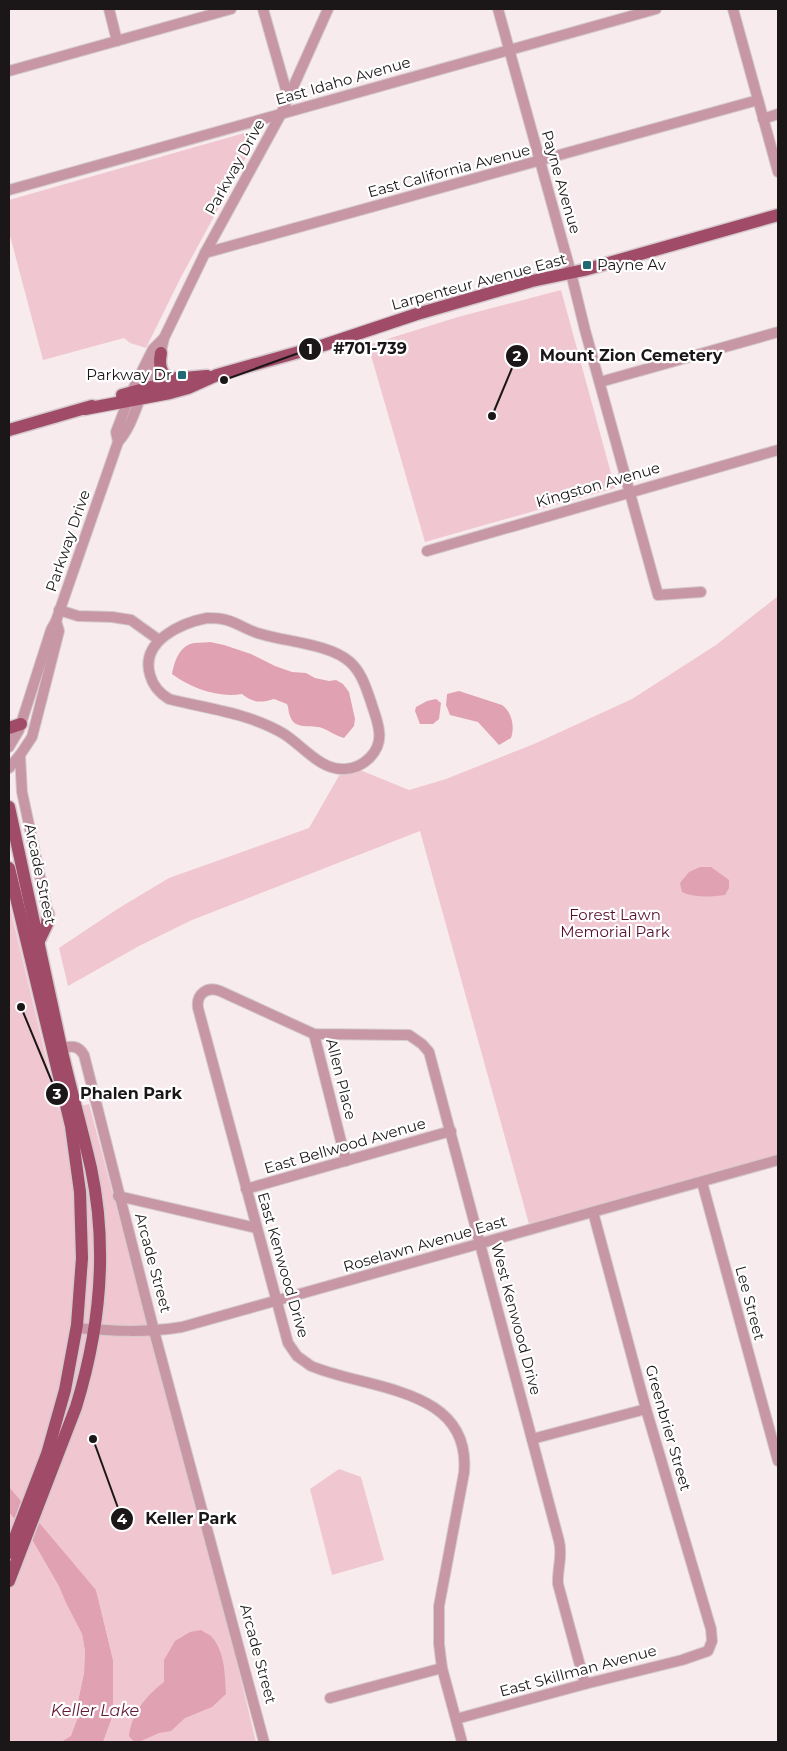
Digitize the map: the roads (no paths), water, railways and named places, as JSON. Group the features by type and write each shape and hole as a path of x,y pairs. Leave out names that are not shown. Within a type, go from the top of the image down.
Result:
{"main road":[{"name":"Larpenteur Avenue East","path":"9,430 85,409 108,400 188,388 217,375 324,345 446,305 778,215"},
{"path":"161,353 160,367 163,374 171,378 184,378"},
{"name":"Larpenteur Avenue East","path":"135,396 184,378 217,375"},
{"name":"Arcade Street","path":"9,807 57,1049"},
{"name":"Arcade Street","path":"9,868 36,949"},
{"path":"36,949 47,924 48,914"},
{"path":"39,1488 70,1366 77,1328 82,1258 80,1192 71,1126 57,1049"},
{"path":"9,1581 12,1554 39,1488 76,1407 95,1330 100,1281 95,1193 91,1169 57,1049"}],"street":[{"path":"109,9 118,41"},
{"path":"9,71 231,9"},
{"path":"263,9 288,97"},
{"name":"Parkway Drive","path":"9,747 15,726 56,621 118,442 116,432 161,353 164,338 205,253 281,114 328,9"},
{"name":"Payne Avenue","path":"498,9 572,272 658,595 701,592"},
{"name":"East Idaho Avenue","path":"9,190 656,9"},
{"path":"733,9 778,172"},
{"name":"East California Avenue","path":"205,253 758,100"},
{"path":"763,119 778,114"},
{"path":"600,382 778,332"},
{"name":"Parkway Drive","path":"135,396 153,350 164,338"},
{"name":"Kingston Avenue","path":"427,551 778,450"},
{"path":"59,610 78,616 112,617 131,620 159,640"},
{"path":"207,618 223,619 258,634 323,649 341,656 351,663 364,682 380,733 374,753 366,762 357,767 345,770 335,769 323,764 284,734 255,720 237,714 169,699 154,687 148,668 148,659 152,649 159,640 182,625 193,621 207,618"},
{"name":"Parkway Drive","path":"9,768 32,737 59,631 56,621"},
{"path":"20,755 22,792 48,914"},
{"name":"East Kenwood Drive","path":"314,1034 215,989 204,991 199,997 198,1008 276,1301 288,1343 292,1350 304,1362 318,1369 418,1398 428,1403 446,1416 459,1437 465,1469 439,1606 438,1644 442,1668 462,1742"},
{"name":"West Kenwood Drive","path":"314,1034 409,1035 426,1047 432,1057 561,1549 557,1576 558,1584 585,1684"},
{"name":"Allen Place","path":"314,1034 346,1161"},
{"name":"Arcade Street","path":"57,1049 72,1046 80,1049 84,1055 118,1196 264,1742"},
{"name":"East Bellwood Avenue","path":"246,1189 451,1131"},
{"name":"Roselawn Avenue East","path":"77,1328 154,1331 182,1327 778,1160"},
{"name":"Lee Street","path":"702,1182 778,1461"},
{"path":"118,1196 256,1228"},
{"name":"Greenbrier Street","path":"592,1212 646,1409 711,1629 712,1642 708,1651"},
{"path":"532,1439 646,1409"},
{"name":"East Skillman Avenue","path":"456,1720 585,1684 682,1660 708,1651"},
{"path":"330,1698 442,1668"}],"water":[{"path":"210,642 251,654 292,672 306,673 315,678 329,681 336,680 343,684 349,692 355,719 354,726 344,738 322,728 296,724 292,721 287,704 274,699 257,701 242,694 224,695 205,691 187,684 172,674 177,657 182,649 192,643"},
{"path":"459,691 502,705 512,720 511,738 499,745 478,722 450,715 446,705 447,694"},
{"path":"436,699 441,703 439,719 433,724 420,724 415,711 416,707"},
{"path":"700,867 711,867 729,880 729,888 725,895 703,896 682,892 680,883 689,872"},
{"name":"Keller Lake","path":"9,1487 96,1590 113,1660 113,1715 103,1742 61,1742 71,1736 78,1717 77,1706 84,1673 85,1651 82,1634 59,1586 33,1541 9,1512"},
{"path":"201,1630 211,1636 216,1642 222,1656 226,1694 212,1707 185,1718 171,1731 159,1733 134,1742 129,1736 133,1719 151,1693 164,1682 164,1660 175,1641 190,1632"}],"place":[{"name":"Payne Av","path":"587,265"},
{"name":"Parkway Dr","path":"182,375"},
{"name":"#701-739","path":"224,380"},
{"name":"Mount Zion Cemetery","path":"492,416"},
{"name":"Phalen Park","path":"21,1007"},
{"name":"Keller Park","path":"93,1439"}],"park label":[{"name":"Forest Lawn Memorial Park","path":"615,924"}]}
